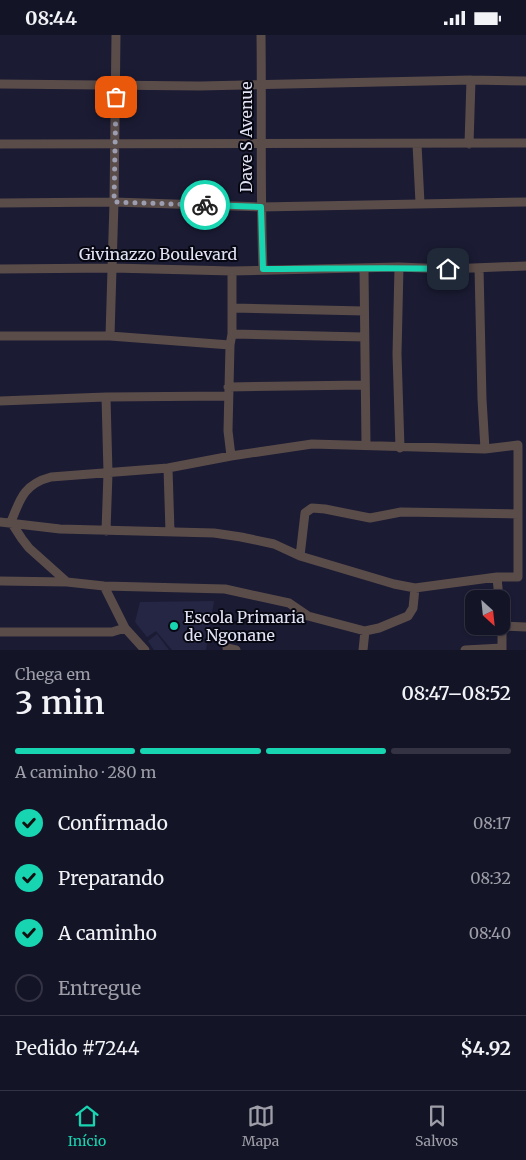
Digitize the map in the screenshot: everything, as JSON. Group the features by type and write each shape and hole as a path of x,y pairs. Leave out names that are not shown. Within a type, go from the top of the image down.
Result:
{"street":[{"path":"110,336 113,268 116,35"},
{"name":"Dave S Avenue","path":"261,35 263,269"},
{"path":"0,84 261,85 470,80 526,81"},
{"path":"469,144 470,80"},
{"path":"0,144 526,143"},
{"path":"416,144 420,203"},
{"path":"0,203 114,202 261,207 526,202"},
{"path":"399,267 400,448"},
{"name":"Givinazzo Boulevard","path":"0,269 113,268 232,271 399,267 448,269 526,267"},
{"path":"479,268 485,449"},
{"path":"364,269 366,445"},
{"path":"231,456 228,431 228,392 232,334 232,271"},
{"path":"232,308 364,311"},
{"path":"232,334 364,337"},
{"path":"0,336 110,336 230,345"},
{"path":"0,401 364,385"},
{"path":"106,397 108,473 106,531"},
{"path":"0,522 60,529 214,533 241,537 274,544 300,556 394,584 415,588 497,577 522,577 522,444 485,449 312,444 168,468 72,475 37,480 20,499 11,523"},
{"path":"168,468 170,532"},
{"path":"300,556 305,513 312,508 370,518 401,512 521,518"},
{"path":"11,523 29,548 67,582"},
{"path":"497,577 498,590"},
{"path":"0,581 225,589 289,603 308,616 365,631 379,628 408,616 413,608 415,588"},
{"path":"104,586 125,628 145,650"},
{"path":"510,626 526,627"},
{"path":"0,632 112,631 125,628"},
{"path":"360,649 365,631"},
{"path":"465,650 502,649 501,635"}],"shaded area":[{"name":"Escola Primaria de Ngonane","path":"214,601 206,650 172,650 156,631 147,637 135,622 140,602"},
{"path":"157,634 169,650 154,650 148,641"}],"way so far":[{"path":"116,97 114,202 205,205"}],"place":[{"name":"Escola Primaria de Ngonane","path":"174,626"}],"route":[{"path":"205,205 261,207 263,269 399,267 448,269"}]}
